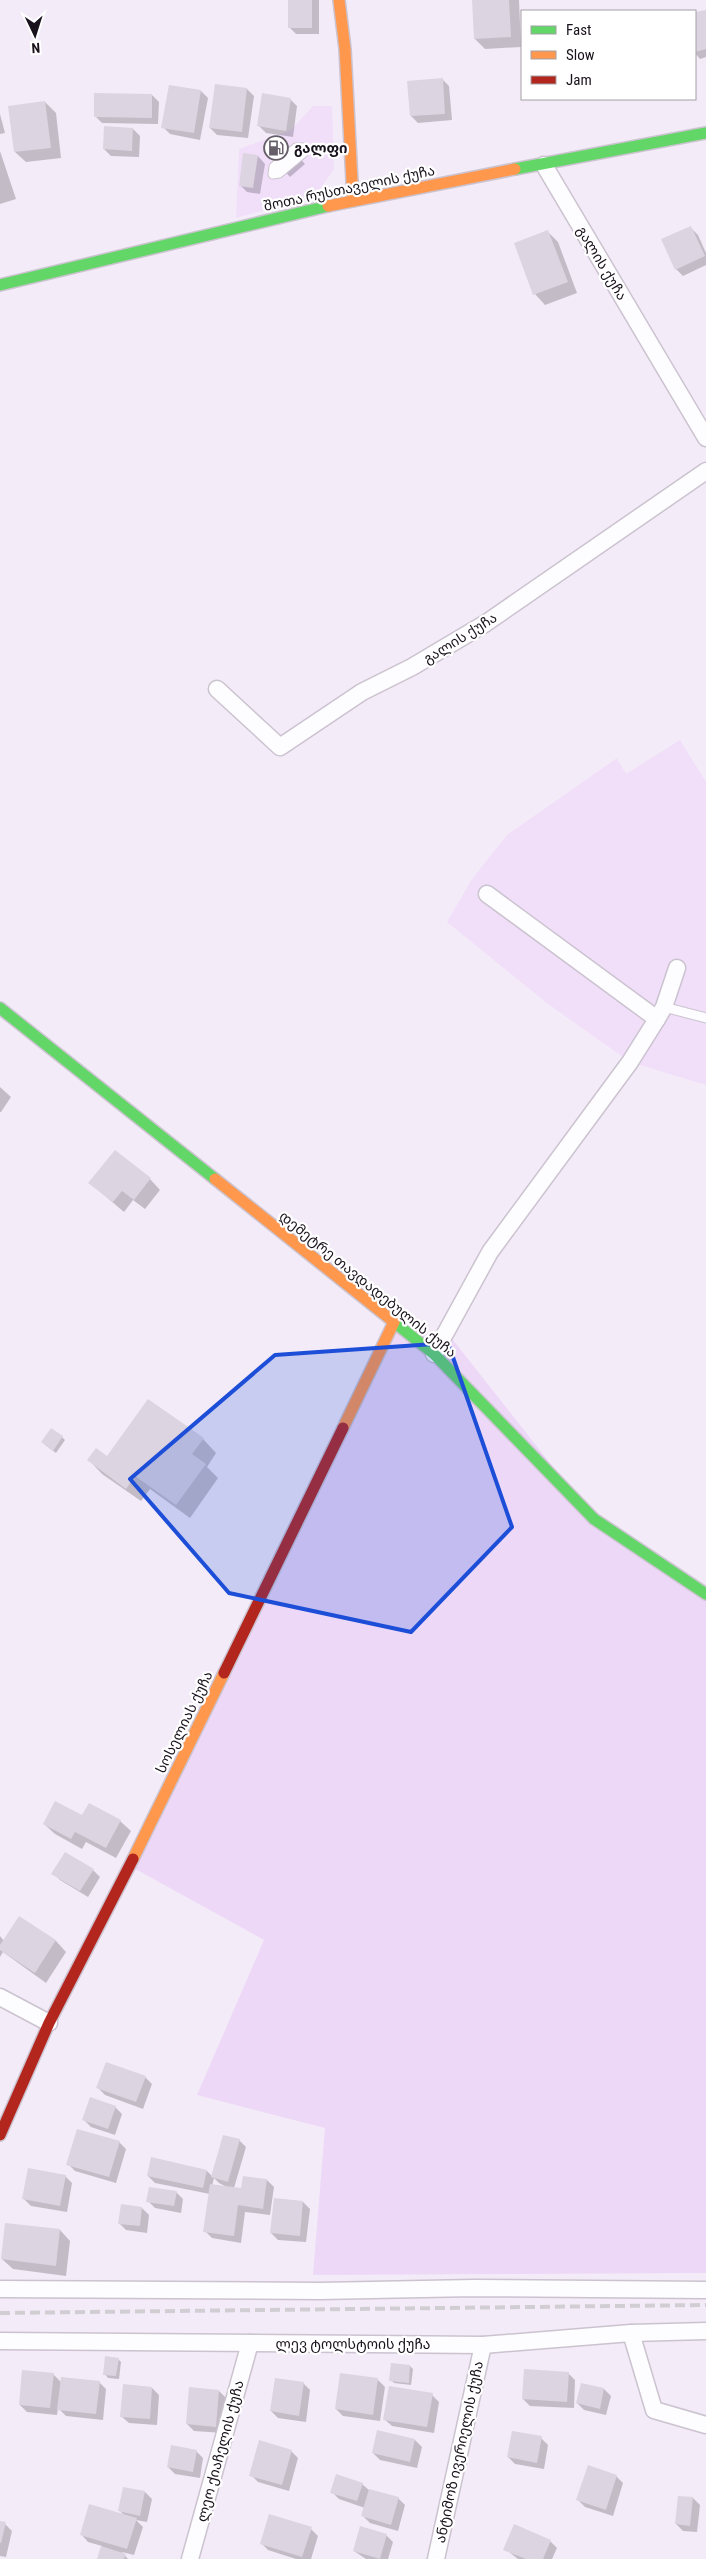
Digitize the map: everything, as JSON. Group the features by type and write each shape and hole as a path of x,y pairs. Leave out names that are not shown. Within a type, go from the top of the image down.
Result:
{"street":[{"path":"338,0 345,49 353,200"},
{"name":"შოთა რუსთაველის ქუჩა","path":"0,285 353,200 706,133"},
{"name":"გალის ქუჩა","path":"544,165 706,438"},
{"name":"გალის ქუჩა","path":"217,689 280,747 362,692 412,668 486,623 706,471"},
{"path":"487,894 661,1013"},
{"path":"434,1354 490,1252 630,1062 661,1013 678,968"},
{"name":"დემეტრე თავდადებულის ქუჩა","path":"0,1008 434,1354 594,1519 706,1594"},
{"name":"სოსელიას ქუჩა","path":"0,2134 49,2023 130,1866 394,1322"},
{"path":"0,1997 49,2023"},
{"path":"0,2289 320,2291 474,2288 706,2290"},
{"name":"ლევ ტოლსტოის ქუჩა","path":"0,2341 483,2345 631,2333 706,2332"},
{"path":"631,2333 654,2410 706,2426"},
{"name":"ლეო ქიაჩელის ქუჩა","path":"190,2559 250,2343"},
{"name":"ანტიმოზ ივერიელის ქუჩა","path":"436,2559 483,2345"}],"lane":[{"path":"661,1013 706,1018"}],"highlighted area":[{"path":"448,1343 512,1527 411,1632 229,1593 130,1479 275,1355"}],"shaded area":[{"path":"313,106 332,106 334,169 315,196 236,218 239,149 291,130"},
{"path":"680,740 706,782 706,1085 630,1062 548,1004 447,922 472,879 507,835 617,758 626,774"},
{"path":"394,1322 453,1340 594,1519 706,1594 706,2273 313,2275 325,2128 197,2095 264,1940 130,1866"}],"building":[{"path":"288,0 312,0 312,28 288,28"},
{"path":"472,0 509,0 511,37 474,39"},
{"path":"706,10 706,49 696,52 696,12"},
{"path":"443,78 445,114 410,116 407,81"},
{"path":"215,84 247,88 242,132 209,128"},
{"path":"169,85 201,90 194,133 161,128"},
{"path":"94,93 152,94 152,118 94,117"},
{"path":"262,93 291,98 286,131 257,126"},
{"path":"45,101 51,148 14,152 8,106"},
{"path":"104,126 133,128 132,151 103,149"},
{"name":"გალფი","path":"280,136 289,146 273,160 263,150"},
{"path":"243,153 258,155 253,188 239,186"},
{"path":"691,226 705,256 675,270 661,239"},
{"path":"548,230 568,282 533,295 514,243"},
{"path":"115,1150 151,1178 134,1200 122,1191 113,1202 88,1183"},
{"path":"148,1399 204,1438 192,1454 206,1464 176,1505 135,1476 126,1489 87,1460 96,1448 107,1456"},
{"path":"51,1428 63,1436 53,1451 41,1442"},
{"path":"55,1801 82,1815 89,1803 121,1820 106,1848 75,1832 71,1839 43,1824"},
{"path":"65,1852 94,1869 80,1891 51,1874"},
{"path":"19,1916 56,1940 35,1973 0,1950 0,1945"},
{"path":"106,2062 146,2076 136,2102 96,2088"},
{"path":"90,2097 116,2106 108,2129 82,2120"},
{"path":"77,2129 120,2141 109,2177 66,2165"},
{"path":"223,2135 240,2139 228,2182 211,2177"},
{"path":"151,2157 207,2170 203,2188 147,2176"},
{"path":"28,2168 66,2175 60,2206 22,2199"},
{"path":"243,2176 267,2179 263,2209 238,2205 234,2236 203,2232 210,2184 241,2188"},
{"path":"149,2187 177,2191 174,2206 146,2202"},
{"path":"274,2198 303,2201 300,2236 270,2233"},
{"path":"121,2204 142,2207 140,2226 118,2224"},
{"path":"5,2223 60,2229 56,2266 1,2259"},
{"path":"105,2356 119,2358 116,2376 103,2375"},
{"path":"391,2363 410,2365 409,2383 389,2381"},
{"path":"524,2369 569,2372 567,2402 522,2399"},
{"path":"22,2370 54,2373 50,2408 19,2405"},
{"path":"340,2373 378,2378 373,2415 335,2409"},
{"path":"61,2377 100,2381 96,2414 57,2410"},
{"path":"275,2378 304,2382 299,2416 270,2411"},
{"path":"581,2383 604,2388 600,2409 576,2403"},
{"path":"123,2384 152,2387 150,2419 120,2417"},
{"path":"389,2386 433,2393 427,2427 383,2420"},
{"path":"189,2387 219,2390 216,2427 186,2424"},
{"path":"377,2430 415,2439 410,2462 372,2453"},
{"path":"512,2431 542,2436 537,2463 507,2457"},
{"path":"259,2440 292,2450 282,2485 249,2476"},
{"path":"171,2445 197,2450 193,2472 167,2467"},
{"path":"588,2465 617,2475 606,2510 576,2500"},
{"path":"336,2474 363,2483 357,2501 330,2493"},
{"path":"123,2487 145,2491 140,2516 118,2511"},
{"path":"369,2489 399,2497 391,2525 361,2516"},
{"path":"678,2496 693,2497 690,2526 675,2524"},
{"path":"89,2504 137,2518 127,2549 80,2535"},
{"path":"269,2514 312,2527 302,2557 260,2544"},
{"path":"0,2521 6,2522 1,2543 0,2543"},
{"path":"514,2524 551,2540 543,2559 526,2559 503,2550"},
{"path":"360,2526 387,2534 380,2559 353,2551"},
{"path":"101,2546 126,2554 124,2559 97,2559"}],"railway":[{"path":"0,2313 706,2305"}],"traffic: fast":[{"path":"515,169 706,133"},
{"path":"0,285 328,206"},
{"path":"0,1008 215,1179"},
{"path":"394,1322 434,1354 594,1519 706,1594"}],"traffic: slow":[{"path":"339,0 345,49 353,200"},
{"path":"328,206 515,169"},
{"path":"215,1179 394,1322"},
{"path":"343,1428 394,1322"},
{"path":"133,1859 224,1673"}],"traffic: jam":[{"path":"224,1673 343,1428"},
{"path":"0,2135 49,2023 133,1859"}],"place":[{"name":"გალფი","path":"276,148"}]}
